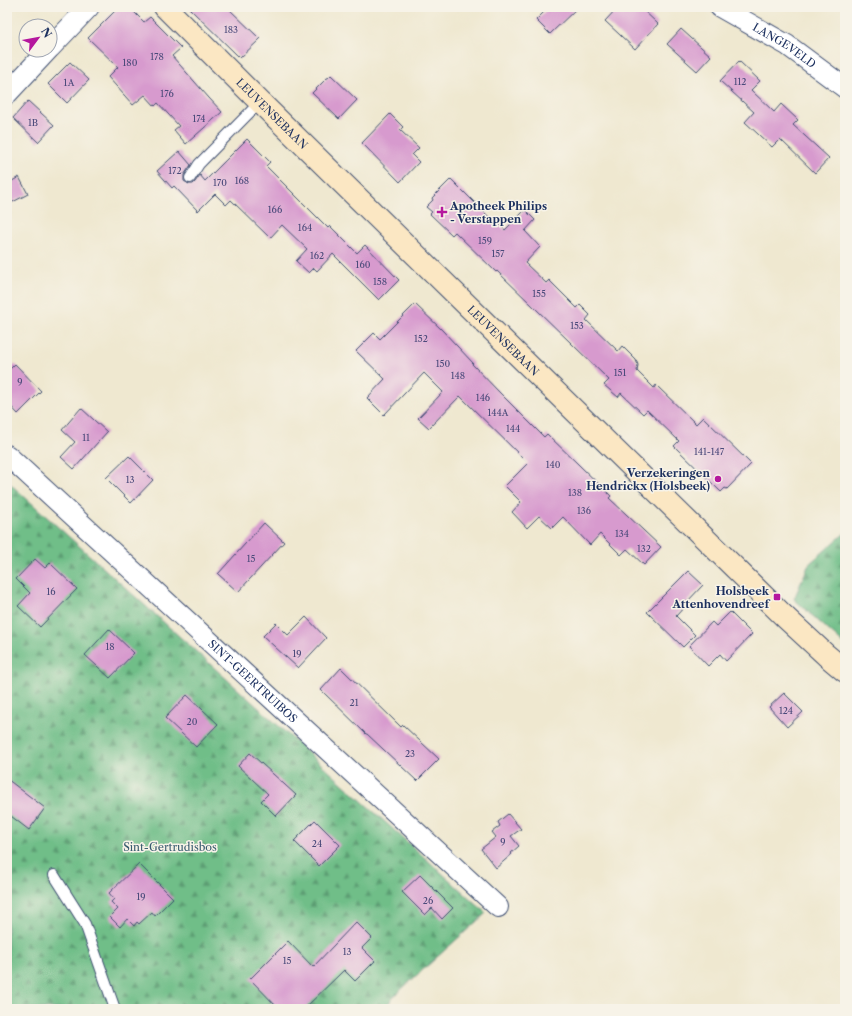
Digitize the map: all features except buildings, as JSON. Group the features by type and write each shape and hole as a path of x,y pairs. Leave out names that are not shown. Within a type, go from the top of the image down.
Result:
{"street":[{"path":"58,40 89,7"},
{"name":"LEUVENSEBAAN","path":"164,7 780,613 845,671"},
{"name":"LANGEVELD","path":"720,7 787,45 845,88"},
{"path":"7,94 41,58"},
{"name":"SINT-GEERTRUIBOS","path":"7,455 498,907"}],"lane":[{"path":"190,178 199,164 260,102"},
{"path":"54,875 85,924 115,1009"}],"green space":[{"name":"Sint-Gertrudisbos","path":"7,481 486,913 396,994 384,1009 7,1009"},
{"path":"845,533 845,645 794,599 809,564"}],"place":[{"name":"Apotheek Philips - Verstappen","path":"442,212"},
{"name":"Verzekeringen Hendrickx (Holsbeek)","path":"718,479"},
{"name":"Holsbeek Attenhovendreef","path":"777,597"}]}
